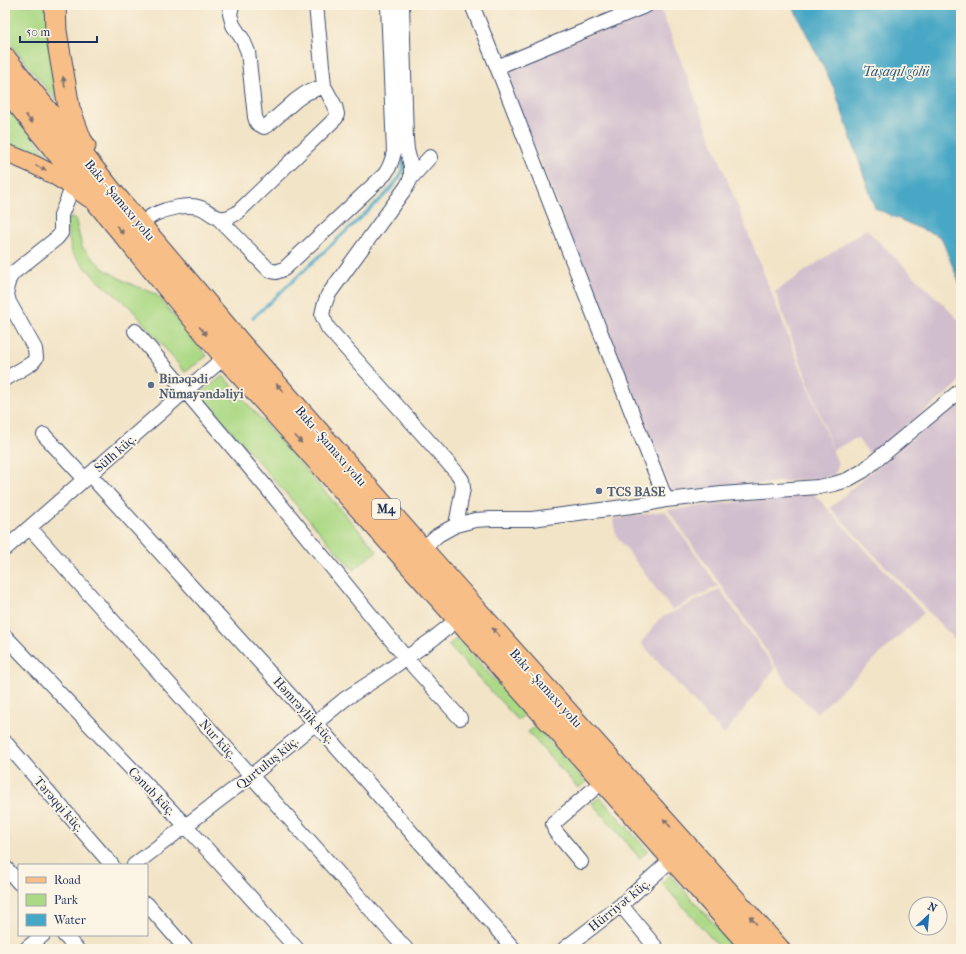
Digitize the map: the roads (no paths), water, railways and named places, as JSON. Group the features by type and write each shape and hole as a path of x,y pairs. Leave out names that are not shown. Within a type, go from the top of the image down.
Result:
{"highway":[{"path":"55,5 56,31 69,108 106,199"},
{"name":"Bakı - Şamaxı yolu","path":"5,58 106,199 225,358 752,949"},
{"name":"Bakı - Şamaxı yolu","path":"5,88 106,199 141,225 241,344 422,549 780,949"}],"main road":[{"path":"5,153 46,170 73,186 106,199"}],"street":[{"path":"232,5 230,14 233,25 243,40 248,52 255,117 257,123 264,127 306,93 324,86"},
{"path":"218,218 231,217 237,213 336,118 337,114 335,106 324,86 316,5"},
{"path":"388,5 400,151 411,166 411,178"},
{"path":"141,225 154,215 168,210 185,206 196,206 206,209 218,218 269,270 276,272 284,269 385,174 390,168 392,160 400,151 402,5"},
{"path":"472,5 666,500"},
{"path":"497,66 647,5"},
{"path":"430,157 411,178 407,186 328,295 322,315 328,328 462,480 456,525"},
{"path":"7,378 32,363 36,358 35,349 9,302 6,290 9,279 13,272 57,238 61,233 61,215 73,186"},
{"path":"135,330 406,658 460,718"},
{"name":"Sülh küç.","path":"5,550 185,390 225,358"},
{"path":"422,549 438,535 456,525 475,520 532,519 647,504 666,500 722,494 818,487 834,484 847,480 863,471 961,390"},
{"name":"Həmrəylik küç.","path":"44,435 87,477 316,724 514,949"},
{"name":"Nur küç.","path":"30,528 406,949"},
{"name":"Qurtuluş küç.","path":"135,864 251,776 346,699 433,639 458,619"},
{"name":"Cənub küç.","path":"5,636 186,826 297,949"},
{"name":"Tərəqqi küç.","path":"5,742 111,864"},
{"path":"582,862 555,831 553,824 603,781"},
{"name":"Hürriyət küç.","path":"564,949 621,905 672,859"},
{"path":"5,867 18,882"},
{"path":"148,905 186,949"},
{"path":"621,905 657,949"},
{"path":"26,949 42,936"},
{"path":"65,936 77,949"}],"water":[{"name":"Taşaqıl gölü","path":"792,5 961,5 961,297 959,282 941,237 875,208 834,88"}],"waterway":[{"path":"253,318 386,194 399,178 403,170 403,160"}],"place":[{"name":"Binəqədi Nümayəndəliyi","path":"151,385"},
{"name":"TCS BASE","path":"599,491"}]}
